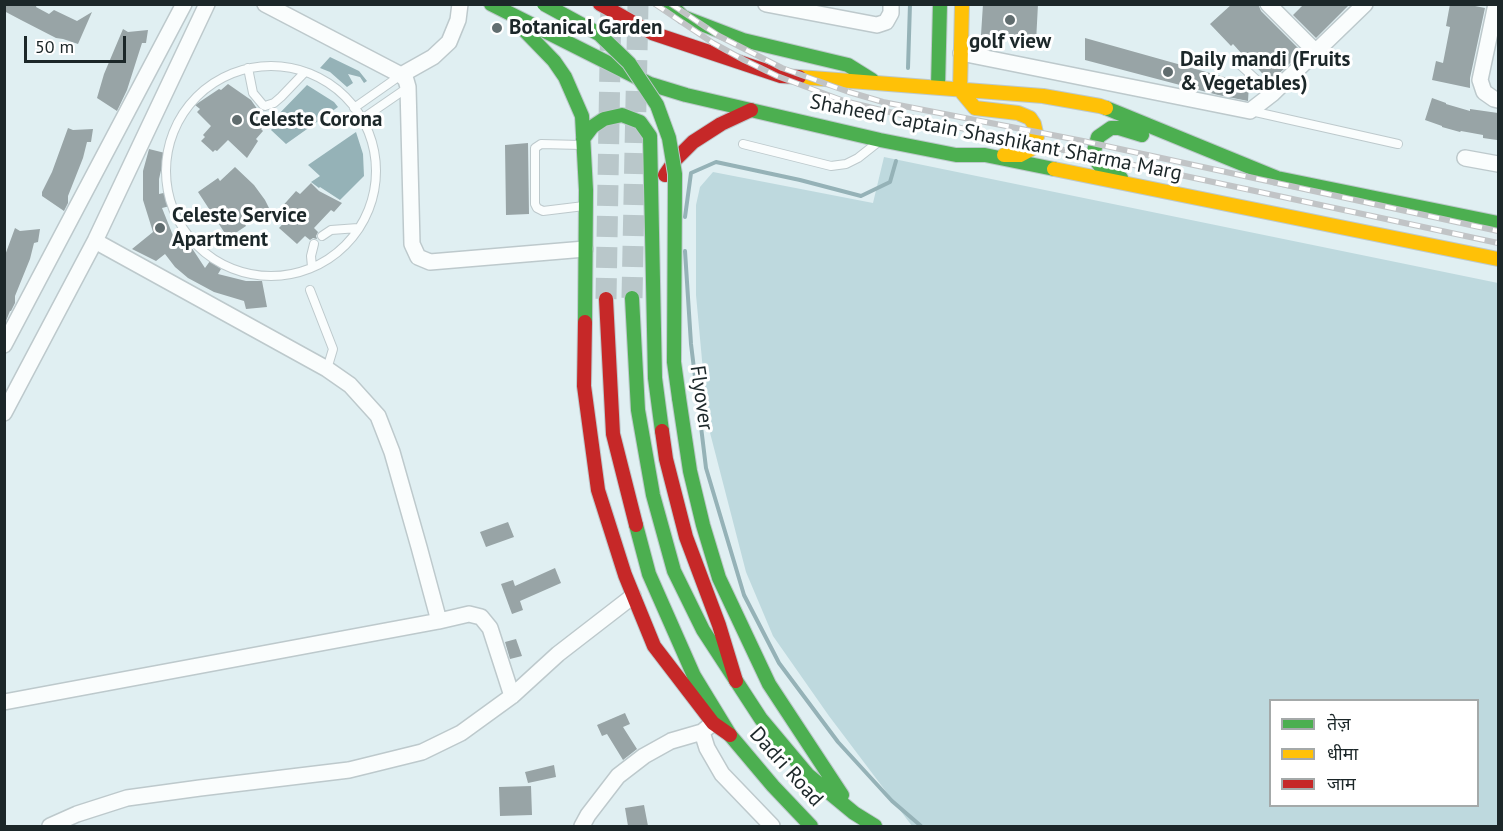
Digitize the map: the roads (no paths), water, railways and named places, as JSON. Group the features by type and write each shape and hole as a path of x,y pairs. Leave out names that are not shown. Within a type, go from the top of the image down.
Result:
{"main road":[{"name":"Flyover","path":"544,4 599,34 629,63 657,105 669,138 675,174 674,362 690,471 703,525 719,578 769,684 854,813"},
{"name":"Shaheed Captain Shashikant Sharma Marg","path":"600,4 652,33 781,76 1043,96 1100,106 1277,177 1498,223"},
{"path":"670,4 683,17 743,40 848,65 875,83"},
{"path":"938,87 940,4"},
{"path":"962,4 960,90 975,108 1025,114 1034,124 1037,137 1031,149 1026,153 985,155"},
{"name":"Shaheed Captain Shashikant Sharma Marg","path":"496,7 664,90 880,140 956,155 985,155 1498,259"},
{"path":"496,7 534,39 554,61 565,77 582,116 586,206 584,387 598,490 625,576 654,645 707,727 730,735"},
{"path":"651,195 676,159 693,142 721,124 751,110"},
{"path":"584,142 592,127 604,119 622,115 640,122 650,136 655,378 666,459 686,537 719,625 736,681"},
{"path":"1146,188 1104,171 1099,166 1094,151 1098,137 1111,128 1126,129 1180,149 1277,177"},
{"path":"606,298 613,434 649,574 694,676 730,735"},
{"name":"Dadri Road","path":"632,298 638,410 653,495 674,571 703,630 761,719 808,775 854,813 875,826"},
{"name":"Dadri Road","path":"730,735 811,826"}],"street":[{"path":"4,345 184,4"},
{"path":"4,413 95,241 207,4"},
{"path":"265,4 405,81"},
{"path":"405,81 449,42 458,20 460,4"},
{"path":"766,4 877,26 886,22 891,13 891,4"},
{"path":"1268,4 1316,51"},
{"path":"1496,4 1480,80 1484,92 1498,100"},
{"path":"961,52 1250,111 1272,94 1362,6"},
{"path":"405,81 412,244 418,257 430,262 585,249"},
{"path":"1465,158 1498,164"},
{"path":"95,241 327,369 350,385 378,416 395,463 439,621"},
{"path":"50,826 77,814 127,798 350,770 422,752 461,733 512,696 558,654 633,596"},
{"path":"4,702 469,614 481,616 490,628 512,696"},
{"path":"582,826 618,776 644,756 671,741 707,727 707,748 722,774 772,826"}],"lane":[{"path":"1237,62 1272,94"},
{"path":"266,64 296,68 323,79 354,108 370,133 375,150 376,183 354,237 346,248 336,256 312,267 282,276 240,273 213,260 193,242 163,175 169,136 199,91 237,70 248,68 266,64"},
{"path":"248,68 253,93 262,105 266,106 281,97 305,72"},
{"path":"354,108 405,81"},
{"path":"362,119 405,81"},
{"path":"1250,111 1398,144"},
{"path":"742,144 831,166 846,164 858,158 880,140"},
{"path":"584,142 541,144 535,148 535,204 543,211 586,206"},
{"path":"322,236 331,231 358,228"},
{"path":"312,267 311,256 314,244"},
{"path":"310,291 333,350 327,369"}],"waterway":[{"path":"908,68 910,4"},
{"path":"685,217 691,173 716,162 861,196 890,182 896,161"},
{"path":"685,251 691,344 706,468 744,595 779,663 838,742 892,801 921,826"}],"tunnel":[{"path":"606,299 611,4"},
{"path":"632,298 638,4"}],"railway":[{"path":"655,4 713,43 744,60 777,76 844,101 1498,243"},
{"path":"671,4 719,36 782,68 883,102 1083,141 1498,231"}],"place":[{"name":"golf view","path":"1010,20"},
{"name":"Botanical Garden","path":"497,28"},
{"name":"Daily mandi (Fruits & Vegetables)","path":"1168,72"},
{"name":"Celeste Corona","path":"237,120"},
{"name":"Celeste Service Apartment","path":"160,228"}]}
